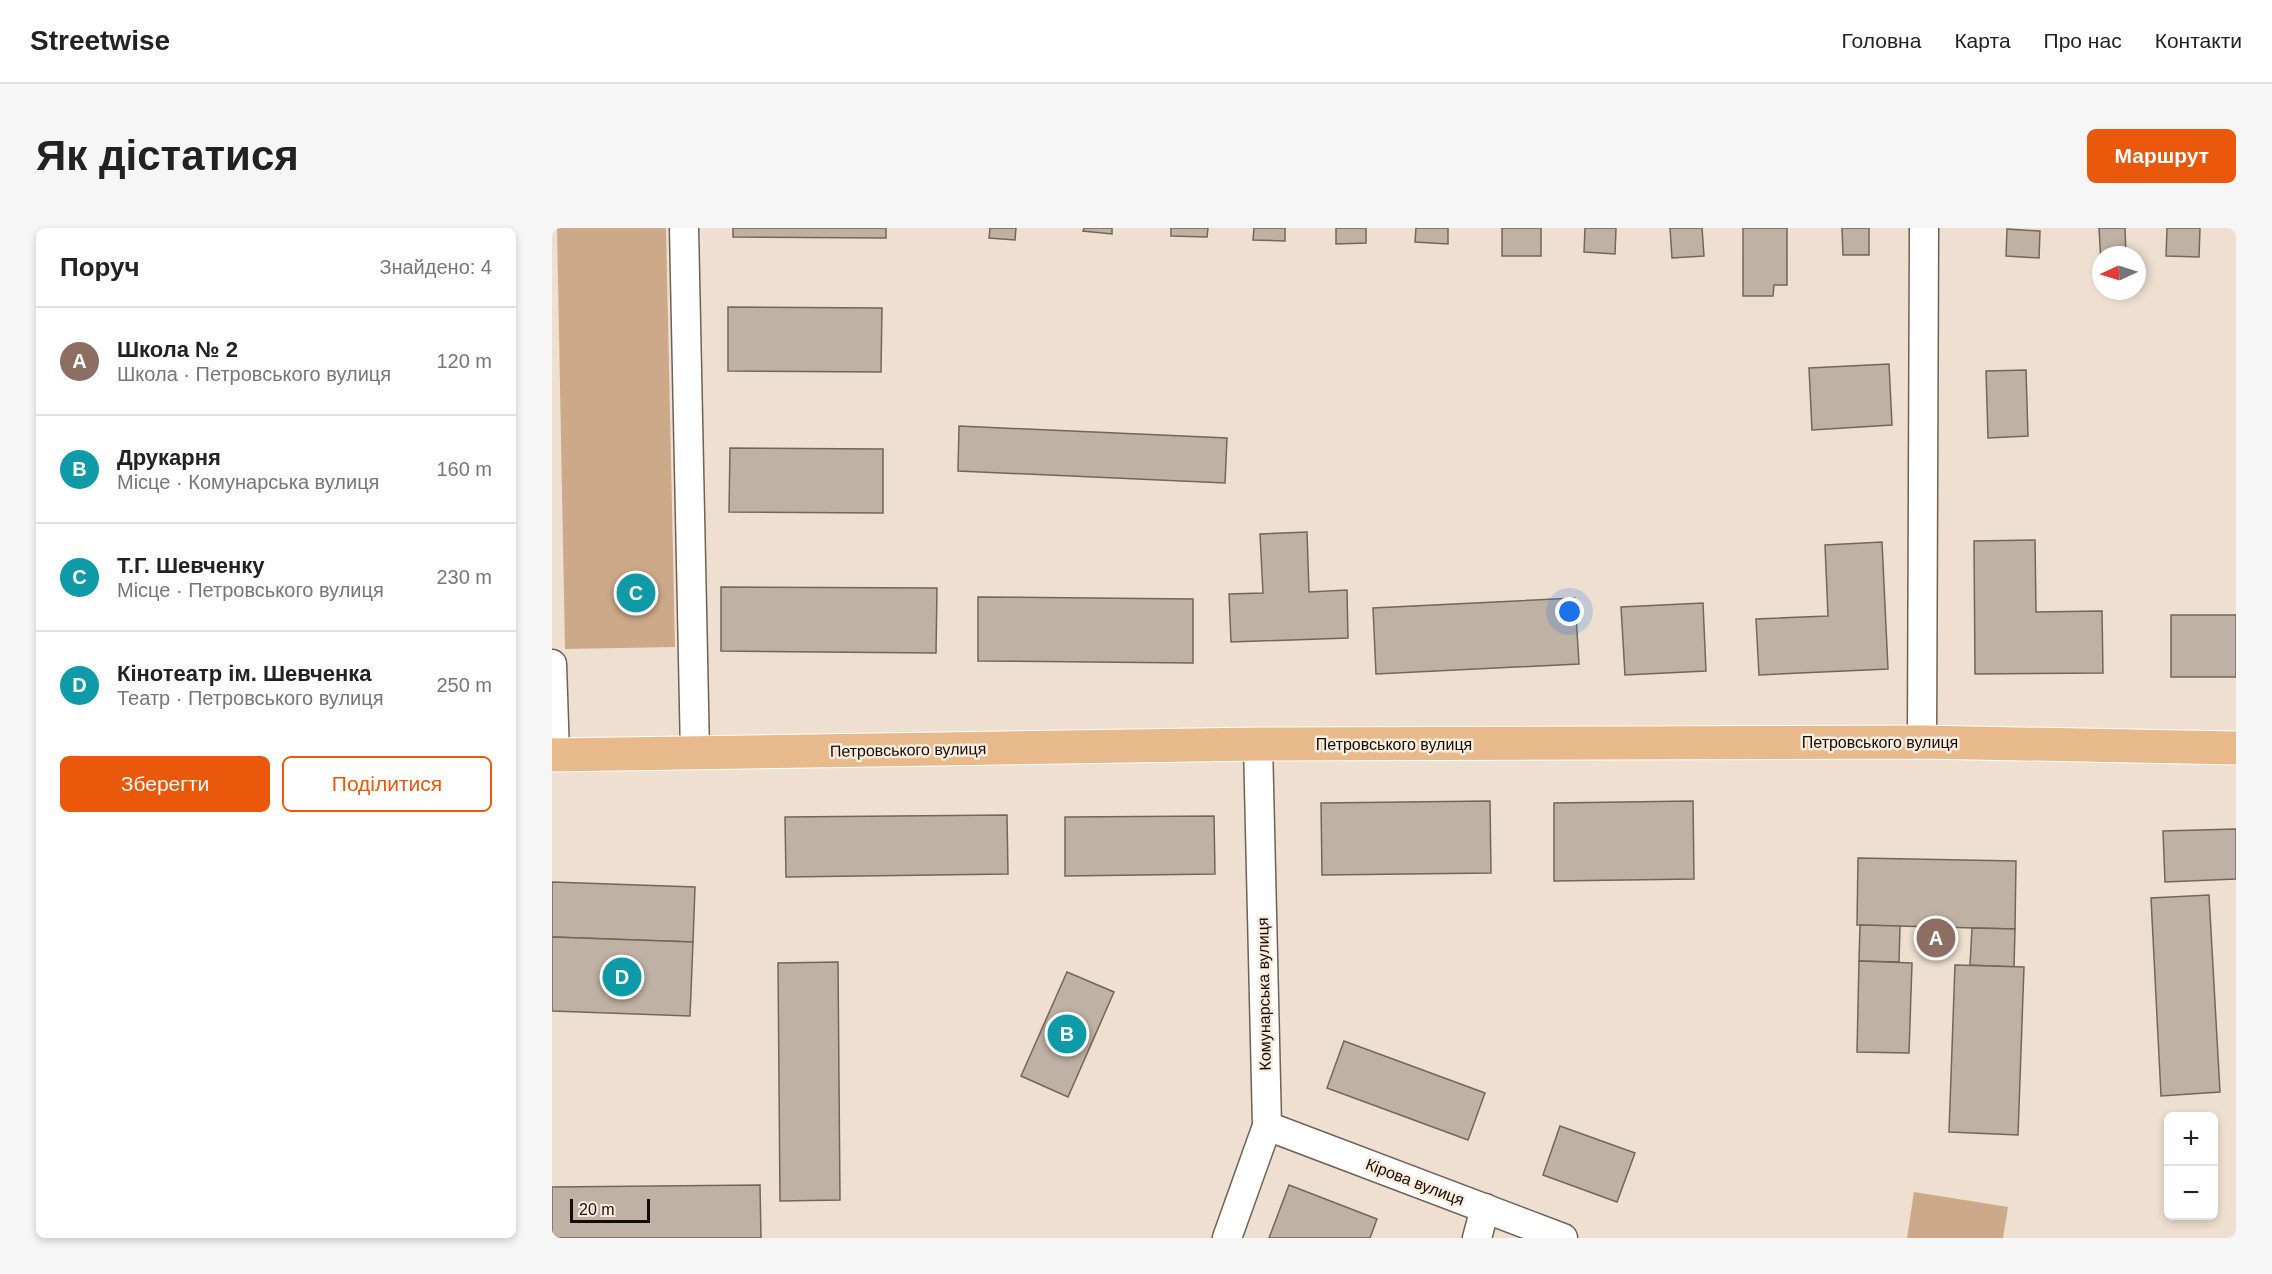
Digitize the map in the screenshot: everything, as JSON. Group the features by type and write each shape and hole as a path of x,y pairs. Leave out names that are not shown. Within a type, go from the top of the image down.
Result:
{"main road":[{"name":"Петровського вулиця","path":"553,755 1258,744 1922,742 2236,748"}],"street":[{"path":"684,228 695,753"},
{"path":"1922,742 1924,228"},
{"path":"552,663 553,755"},
{"name":"Комунарська вулиця","path":"1227,1238 1267,1126 1258,744"},
{"name":"Кірова вулиця","path":"1267,1126 1563,1238"},
{"path":"1478,1238 1485,1208"}],"shaded area":[{"path":"557,228 666,228 675,647 565,649"},
{"path":"1914,1192 2008,1207 2003,1238 1907,1238"}],"building":[{"path":"733,228 886,228 886,238 733,237"},
{"path":"990,228 1016,228 1015,240 989,238"},
{"path":"1084,228 1112,228 1112,234 1083,231"},
{"path":"1171,228 1208,228 1207,237 1171,236"},
{"path":"1254,228 1285,228 1285,241 1253,240"},
{"path":"1336,228 1366,228 1366,243 1336,244"},
{"path":"1416,228 1448,228 1448,244 1415,242"},
{"path":"1502,228 1541,228 1541,256 1502,256"},
{"path":"1585,228 1616,228 1615,254 1584,252"},
{"path":"1670,228 1702,228 1704,256 1672,258"},
{"path":"1743,228 1787,228 1787,285 1774,285 1773,296 1743,296"},
{"path":"1842,228 1869,228 1869,255 1843,255"},
{"path":"2099,228 2125,228 2126,246 2100,246"},
{"path":"2167,228 2200,228 2199,257 2166,256"},
{"path":"2007,229 2040,231 2039,258 2006,256"},
{"path":"728,307 882,308 881,372 728,371"},
{"path":"1889,364 1892,425 1812,430 1809,368"},
{"path":"2026,370 2028,436 1988,438 1986,371"},
{"path":"959,426 1227,438 1225,483 958,471"},
{"path":"730,448 883,449 883,513 729,512"},
{"path":"1307,532 1309,592 1347,590 1348,638 1231,642 1229,594 1263,593 1260,534"},
{"path":"2035,540 2036,612 2102,611 2103,673 1975,674 1974,541"},
{"path":"1882,542 1888,669 1759,675 1756,619 1828,616 1825,545"},
{"path":"721,587 937,588 936,653 721,651"},
{"path":"978,597 1193,599 1193,663 978,661"},
{"path":"1575,598 1579,664 1376,674 1373,608"},
{"path":"1703,603 1706,671 1625,675 1621,607"},
{"path":"2171,615 2236,615 2236,677 2171,677"},
{"path":"1490,801 1491,873 1322,875 1321,803"},
{"path":"1693,801 1694,879 1554,881 1554,803"},
{"path":"1007,815 1008,874 786,877 785,817"},
{"path":"1214,816 1215,874 1065,876 1065,817"},
{"path":"2236,829 2236,879 2165,882 2163,831"},
{"path":"1858,858 2016,861 2015,929 1857,925"},
{"path":"552,882 695,887 693,942 552,937"},
{"path":"2209,895 2220,1092 2161,1096 2151,898"},
{"path":"1860,925 1900,926 1899,962 1859,961"},
{"path":"1972,928 2015,929 2014,967 1970,965"},
{"path":"552,937 693,942 690,1016 552,1011"},
{"path":"1859,961 1912,963 1909,1053 1857,1052"},
{"path":"838,962 840,1200 780,1201 778,963"},
{"path":"1955,965 2024,967 2018,1135 1949,1132"},
{"path":"1067,972 1114,992 1068,1097 1021,1076"},
{"path":"1344,1041 1485,1093 1468,1140 1327,1088"},
{"path":"1560,1126 1635,1153 1617,1202 1543,1175"},
{"path":"760,1185 761,1238 552,1238 552,1187"},
{"path":"1289,1185 1377,1219 1370,1238 1269,1238"}],"place":[{"name":"Т.Г. Шевченку","path":"636,593"},
{"name":"Школа № 2","path":"1936,938"},
{"name":"Кінотеатр ім. Шевченка","path":"622,977"},
{"name":"Друкарня","path":"1067,1034"}]}
